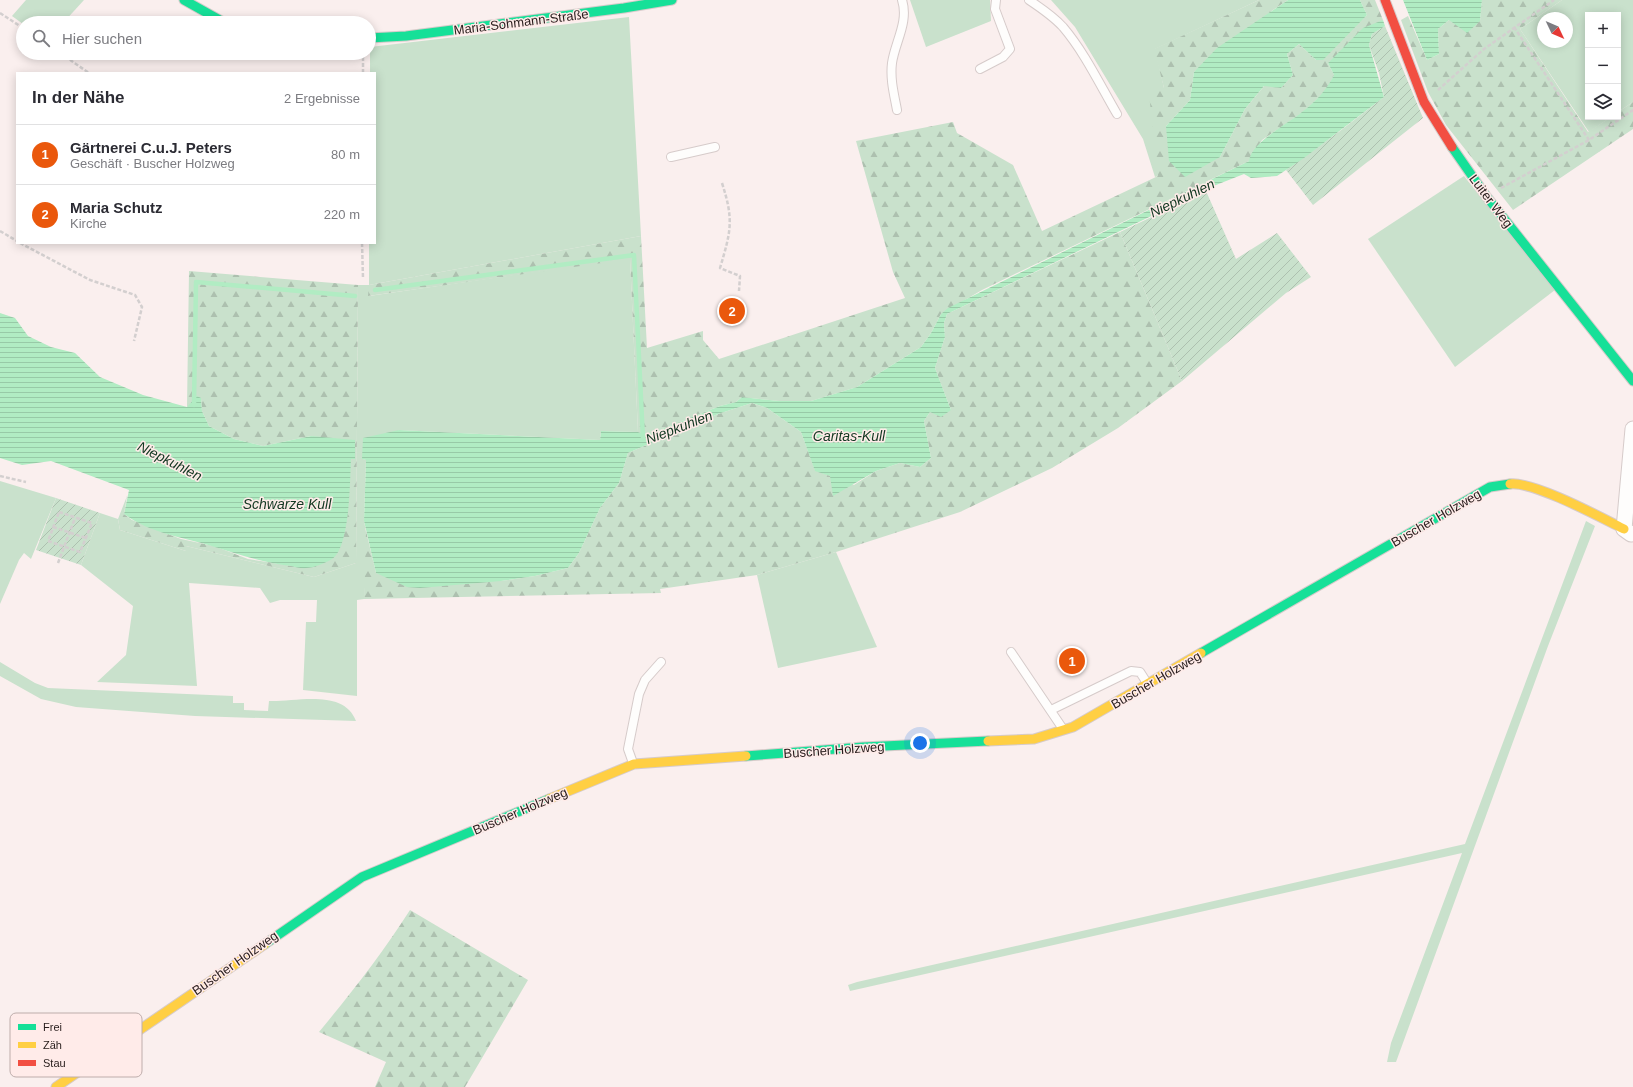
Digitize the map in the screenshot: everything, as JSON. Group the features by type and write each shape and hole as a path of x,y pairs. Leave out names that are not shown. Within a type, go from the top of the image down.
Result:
{"street":[{"path":"184,0 213,16"},
{"name":"Maria-Sohmann-Straße","path":"376,38 406,36 624,8 672,0"},
{"name":"Luiter Weg","path":"1385,0 1424,102 1440,130 1486,196 1633,381"},
{"path":"1628,532 1633,430"},
{"name":"Buscher Holzweg","path":"142,1028 362,877 634,764 863,747 1034,738 1073,727 1490,487 1517,483 1553,495 1628,532"},
{"name":"Buscher Holzweg","path":"56,1087 71,1077"}],"lane":[{"path":"897,110 891,76 892,62 904,22 905,8 902,0"},
{"path":"980,69 1004,57 1010,49 995,9 996,0"},
{"path":"1029,0 1047,12 1062,26 1079,49 1117,114"},
{"path":"671,157 714,147"},
{"path":"1011,652 1063,730"},
{"path":"634,764 628,749 640,694 646,680 661,662"},
{"path":"1051,710 1098,686 1134,670 1140,672 1148,685"}],"path":[{"path":"1424,102 1484,49 1554,0"},
{"path":"0,13 16,23"},
{"path":"1514,27 1589,140"},
{"path":"70,60 88,72"},
{"path":"363,60 363,72"},
{"path":"1486,196 1589,140 1633,110"},
{"path":"722,183 729,206 730,228 720,268 740,276 739,291"},
{"path":"0,231 16,240"},
{"path":"22,244 90,280 135,295 142,307 134,341"},
{"path":"362,244 363,278"},
{"path":"0,476 26,482"},
{"path":"59,512 92,523 80,552 48,541 53,527 59,512"},
{"path":"58,563 75,518"},
{"path":"53,527 86,538"}],"green space":[{"path":"26,0 84,0 69,16 16,16 16,19 12,16"},
{"path":"910,0 990,0 991,21 926,47"},
{"path":"1051,0 1259,0 1155,49 1164,88 1158,176 1155,177 1143,139 1075,27"},
{"path":"1259,0 1288,0 1194,72 1190,100 1166,126 1220,157 1245,109 1265,85 1281,88 1293,75 1287,54 1299,44 1316,60 1367,15 1360,0 1375,0 1383,20 1328,63 1334,75 1327,90 1302,113 1262,140 1249,161 982,290 941,314 931,333 921,347 857,387 811,401 779,401 742,397 736,402 720,406 647,435 638,432 630,259 368,296 369,285 641,236 647,348 703,331 703,340 719,359 905,298 893,272 856,141 953,122 957,133 1013,165 1042,231 1158,176 1149,94 1164,88 1154,49"},
{"path":"1482,0 1562,0 1545,12 1537,12 1537,17 1520,29 1588,132 1606,120 1621,120 1621,110 1633,102 1633,129 1513,210 1446,125 1428,92 1401,20 1408,16 1427,60 1439,54 1438,29 1449,20 1480,21"},
{"path":"1562,0 1633,0 1633,102 1621,110 1621,12 1585,12 1585,120 1607,120 1589,132 1520,29 1537,17 1537,48 1573,48 1573,12 1545,12"},
{"path":"629,17 641,236 369,285 369,244 376,244 376,72 370,72 370,60 376,60 376,46"},
{"path":"1385,26 1423,118 1313,205 1286,170 1384,97 1379,73 1369,45 1372,34"},
{"path":"1464,176 1555,290 1455,367 1368,239"},
{"path":"1206,191 1236,259 1277,233 1311,277 1286,293 1182,381 1120,232"},
{"path":"1120,232 1182,381 1118,428 1052,468 960,512 836,552 757,575 660,589 661,593 364,599 366,531 376,573 501,581 535,576 568,568 579,553 600,508 619,483 628,453 718,414 752,403 767,408 801,432 815,470 854,485 876,471 900,463 920,467 931,458 924,421 930,412 951,410 935,368 945,337 944,323 947,314"},
{"path":"630,258 638,432 601,431 600,440 399,430 363,459 366,460 364,521 367,540 367,560 364,599 357,600 357,696 303,690 306,622 316,622 317,600 280,600 270,603 260,588 189,583 197,686 97,682 126,655 133,606 81,565 100,513 118,519 120,530 186,551 186,546 314,577 356,563 358,285 369,285 369,296"},
{"path":"189,271 358,285 356,563 314,577 186,546 186,551 120,530 118,519 127,496 124,514 132,520 181,539 214,546 248,559 306,568 351,459 355,459 311,436 263,446 234,439 209,426 202,411 201,399 187,407"},
{"path":"0,481 56,498 31,559 24,553 19,560 0,604"},
{"path":"56,498 100,513 81,565 36,550"},
{"path":"1586,521 1595,526 1548,646 1396,1062 1387,1062 1391,1043 1462,853 850,991 848,985 857,982 1465,844"},
{"path":"836,552 877,647 778,668 757,575"},
{"path":"0,662 35,683 48,688 233,696 233,703 244,703 244,710 268,711 269,701 305,699 330,700 341,704 350,711 356,721 195,716 76,707 41,699 0,676"},
{"path":"410,910 528,980 465,1087 375,1087 386,1062 319,1032 389,942"}],"water":[{"path":"1288,0 1360,0 1367,15 1323,60 1316,60 1299,44 1287,54 1293,75 1281,88 1264,86 1245,109 1220,157 1185,177 1169,161 1166,126 1190,100 1194,72 1217,48"},
{"path":"1403,0 1482,0 1480,21 1467,33 1449,20 1438,29 1439,54 1427,60"},
{"path":"1383,20 1385,26 1372,34 1369,45 1384,97 1304,158 1277,176 1251,178 1244,174 1216,185 947,314 944,323 945,337 935,368 951,410 941,417 930,412 924,421 931,458 920,467 900,463 876,471 833,496 830,476 815,471 801,432 767,408 752,403 718,414 628,453 619,483 600,508 579,553 568,568 535,576 501,581 420,588 407,587 376,573 364,521 366,460 362,459 363,438 399,430 600,440 601,431 638,432 647,435 720,406 736,402 742,397 779,401 811,401 857,387 921,347 931,333 941,314 948,308 1249,161 1251,154 1263,140 1296,117 1324,91 1334,75 1328,63 1363,28"},
{"name":"Schwarze Kull","path":"0,313 15,318 28,336 51,347 75,353 100,377 143,395 187,407 197,396 201,398 202,411 209,426 234,439 263,446 311,436 355,440 355,459 351,459 346,528 338,552 332,559 309,568 271,563 252,558 156,531 134,521 124,514 129,490 51,461 22,465 0,458"}],"waterway":[{"name":"Niepkuhlen","path":"375,290 634,255 643,439"},
{"path":"194,405 196,282 355,296"}],"traffic: fast":[{"path":"184,0 213,16"},
{"path":"376,38 406,36 624,8 672,0"},
{"path":"1452,147 1486,196 1633,381"},
{"path":"1201,653 1490,487 1510,484"},
{"path":"746,756 863,747 988,741"},
{"path":"265,944 362,877 549,799"}],"traffic: slow":[{"path":"1510,484 1534,488 1550,494 1624,529"},
{"path":"988,741 1034,739 1073,727 1201,653"},
{"path":"549,799 634,764 746,756"},
{"path":"142,1028 265,944"},
{"path":"56,1087 71,1077"}],"traffic: jam":[{"path":"1385,0 1424,102 1452,147"}],"place":[{"name":"Maria Schutz","path":"732,311"},
{"name":"Gärtnerei C.u.J. Peters","path":"1072,661"}],"water label":[{"name":"Caritas-Kull","path":"849,436"}]}
